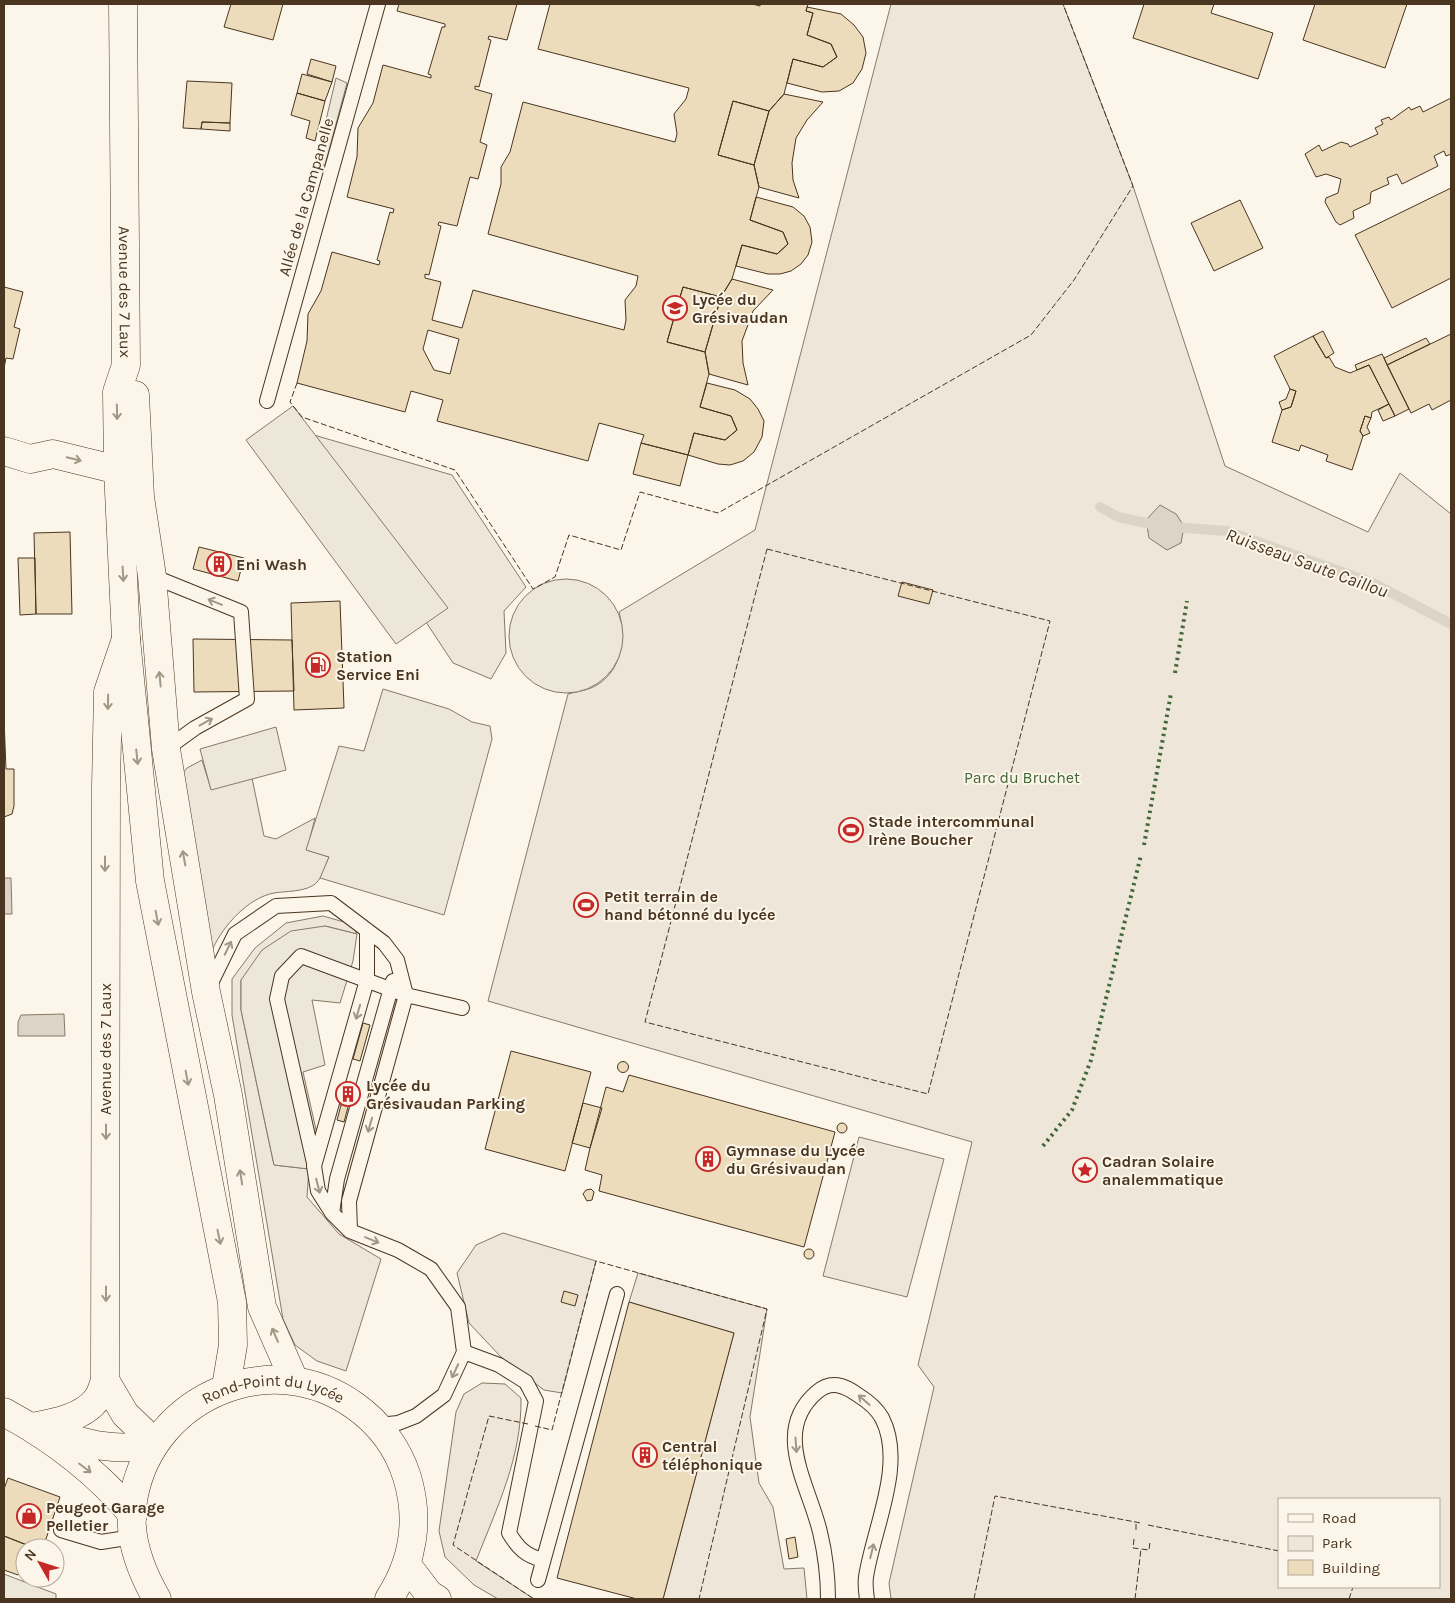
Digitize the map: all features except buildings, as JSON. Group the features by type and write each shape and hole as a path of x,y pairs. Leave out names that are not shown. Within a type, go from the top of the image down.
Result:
{"main road":[{"name":"Avenue des 7 Laux","path":"123,4 126,364 117,392 118,470 126,638 150,881 232,1302 233,1345 226,1387"},
{"path":"126,364 134,391 140,497 152,576 166,749 206,992 228,1095 262,1307 294,1380"},
{"path":"4,451 30,459 53,454 118,470"},
{"name":"Avenue des 7 Laux","path":"105,1380 105,806 108,692 126,638"},
{"path":"32,1427 64,1421 85,1408 97,1399 105,1380"},
{"path":"105,1380 125,1414 155,1443"},
{"name":"Rond-Point du Lycée","path":"156,1599 138,1559 133,1526 136,1488 155,1443 174,1419 198,1400 226,1387 249,1382 294,1380 316,1385 340,1396 378,1425 404,1468 412,1492 413,1542 407,1565 389,1599"},
{"path":"4,1412 32,1427 96,1476 133,1526"},
{"path":"32,1427 78,1441 124,1449 155,1443"},
{"path":"407,1565 429,1594 437,1599"}],"lane":[{"name":"Allée de la Campanelle","path":"267,400 378,4"},
{"path":"152,576 241,612 248,699 195,728 166,749"},
{"path":"206,992 235,934 276,906 331,903 384,943 397,960 406,995 349,1200 350,1231"},
{"path":"314,1166 367,980 367,930"},
{"path":"378,1425 398,1423 416,1416 444,1394 464,1352 458,1307 431,1269 398,1250 350,1231 332,1213 318,1191 276,999 282,976 301,956 406,995 462,1008"},
{"path":"332,1213 337,1180 391,988 397,960"},
{"path":"538,1580 617,1294"},
{"path":"464,1352 499,1365 526,1382 536,1401 509,1533 518,1548 530,1557 543,1560"},
{"path":"828,1599 828,1582 820,1532 795,1449 795,1423 808,1400 825,1386 845,1386 864,1399 882,1417 889,1438 891,1461 883,1508 866,1578 867,1599"},
{"path":"61,1530 101,1542 133,1526"}],"green space":[{"name":"Parc du Bruchet","path":"891,4 1063,4 1133,186 1225,466 1368,532 1400,473 1451,514 1451,1599 891,1599 889,1583 934,1387 918,1365 972,1142 488,1001 568,694 588,689 601,682 615,666 622,645 619,612 755,530"},
{"path":"300,431 452,475 526,587 504,611 506,653 491,679 453,663"},
{"path":"202,760 211,789 252,778 264,836 276,839 315,818 307,850 329,857 321,877 315,884 303,889 274,893 255,900 230,922 213,948 209,947 179,777 187,768"},
{"path":"323,916 351,924 357,934 325,926 241,980 241,1010 274,1165 309,1169 307,1197 339,1234 381,1259 346,1371 317,1361 295,1345 283,1319 232,1015 232,979 255,948 286,923"},
{"path":"859,1137 944,1159 907,1297 823,1276"},
{"path":"503,1233 596,1261 562,1393 544,1390 501,1357 469,1323 457,1273 476,1245"},
{"path":"638,1273 767,1309 750,1417 759,1483 773,1507 784,1569 804,1568 807,1599 663,1599 734,1333 629,1302"},
{"path":"482,1383 505,1384 521,1398 520,1420 513,1461 500,1501 476,1561 534,1599 498,1599 474,1585 445,1557 439,1531 456,1412 464,1394"}],"shaded area":[{"path":"336,78 347,83 325,165 315,166"},
{"path":"293,406 448,608 396,644 246,440"},
{"path":"1160,505 1176,514 1184,526 1181,543 1167,550 1149,538 1146,520"},
{"path":"566,579 588,583 598,588 614,604 619,614 623,636 619,658 614,668 598,684 588,689 566,693 544,689 534,684 518,668 513,658 509,636 513,614 518,604 534,588 544,583"},
{"path":"383,689 449,709 472,722 490,726 492,739 444,915 320,878 329,857 306,850 339,746 364,751"},
{"path":"276,727 286,770 211,790 200,749"},
{"path":"4,878 11,878 12,914 4,914"},
{"path":"325,926 357,934 353,961 340,1003 312,1000 325,1065 303,1072 317,1134 309,1169 274,1165 241,1010 241,980 262,950 291,931"},
{"path":"64,1014 65,1036 18,1036 18,1022 21,1015"},
{"path":"4,1574 15,1578 15,1588 40,1588 56,1594 56,1599 4,1599"}],"waterway":[{"name":"Ruisseau Saute Caillou","path":"1100,507 1118,517 1160,526 1227,531 1373,583 1451,624"}],"hedge":[{"path":"1175,673 1187,601"},
{"path":"1144,845 1171,693"},
{"path":"1043,1146 1072,1110 1091,1060 1141,855"}],"fence":[{"path":"297,383 290,402 302,417 455,470 533,589 555,577 569,535 621,550 640,492 718,513 1031,335 1074,280 1133,186 1063,4"},
{"path":"767,549 1050,621 928,1094 645,1022 767,549"},
{"path":"535,1426 552,1430 596,1261 767,1309 699,1599"},
{"path":"528,1424 489,1416 453,1545 534,1599"},
{"path":"974,1599 995,1496 1141,1523"},
{"path":"1136,1523 1136,1530"},
{"path":"1148,1525 1278,1551"},
{"path":"1134,1539 1133,1548 1141,1549"},
{"path":"1135,1599 1141,1549 1149,1550 1150,1542"},
{"path":"1349,1599 1353,1588"}],"place":[{"name":"Lycée du Grésivaudan","path":"675,308"},
{"name":"Eni Wash","path":"219,564"},
{"name":"Station Service Eni","path":"318,665"},
{"name":"Stade intercommunal Irène Boucher","path":"851,830"},
{"name":"Petit terrain de hand bétonné du lycée","path":"586,905"},
{"name":"Lycée du Grésivaudan Parking","path":"348,1094"},
{"name":"Gymnase du Lycée du Grésivaudan","path":"708,1159"},
{"name":"Cadran Solaire analemmatique","path":"1085,1170"},
{"name":"Central téléphonique","path":"645,1455"},
{"name":"Peugeot Garage Pelletier","path":"29,1516"}]}
